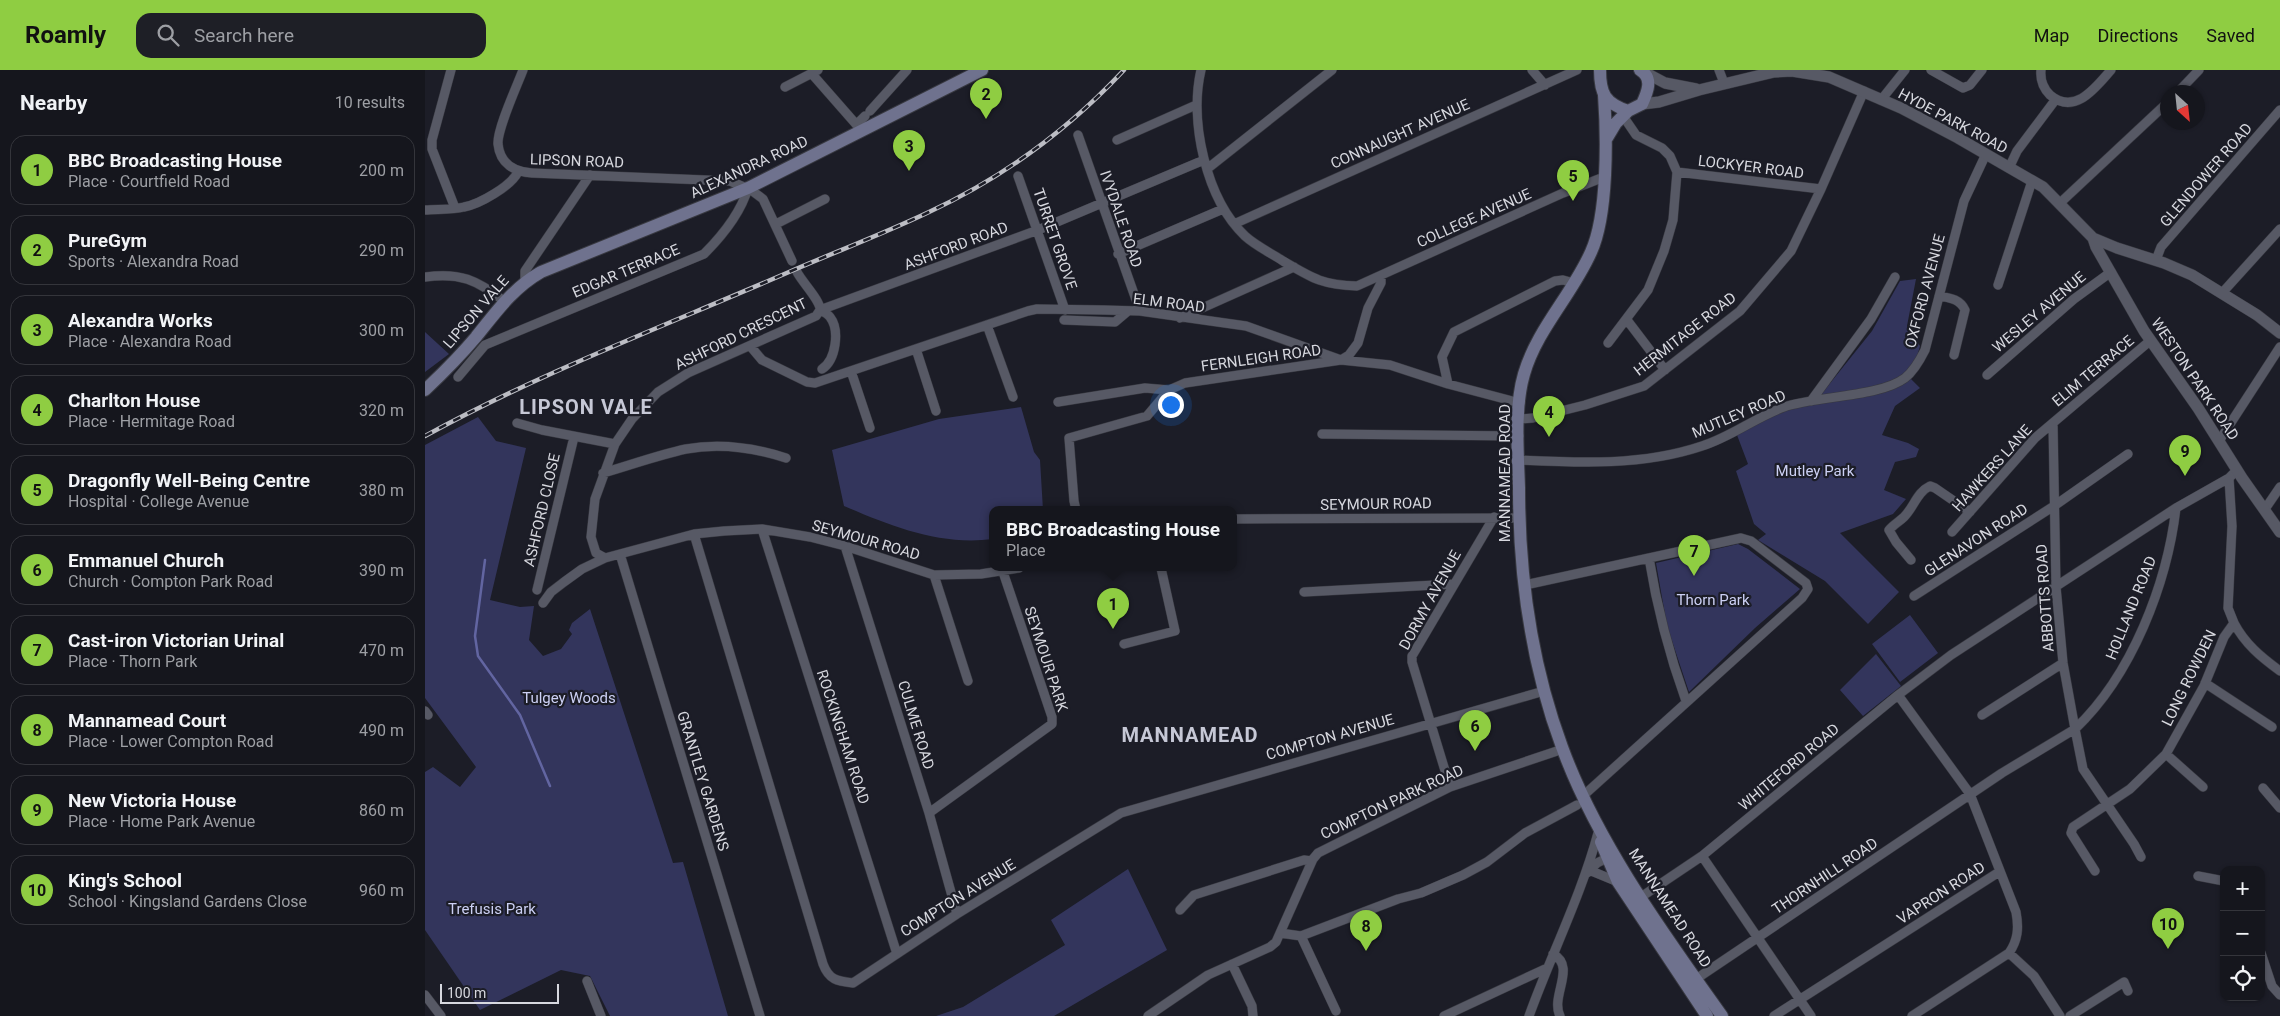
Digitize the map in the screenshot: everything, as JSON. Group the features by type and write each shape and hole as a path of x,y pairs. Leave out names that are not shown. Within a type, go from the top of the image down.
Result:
{"main road":[{"name":"ALEXANDRA ROAD","path":"525,282 541,272 748,188 859,128 982,70"},
{"path":"1607,138 1625,113 1642,104 1648,91 1649,82 1642,71"},
{"name":"MANNAMEAD ROAD","path":"1599,73 1604,95 1607,138 1597,233 1592,251 1574,283 1540,335 1523,376 1518,460 1519,518 1525,585 1544,691 1580,800 1593,816 1611,856 1618,882 1691,982 1722,1016"},
{"path":"1604,95 1612,105 1625,113"},
{"name":"LIPSON VALE","path":"425,390 480,342 504,301 525,282"},
{"name":"MANNAMEAD ROAD","path":"1593,816 1597,832 1611,856 1641,897 1691,982 1707,1016"}],"street":[{"path":"451,70 432,140 432,148 455,208"},
{"name":"LIPSON ROAD","path":"523,70 501,127 498,144 508,166 518,172 730,181 748,188"},
{"path":"785,87 815,72 859,128 868,113 907,70"},
{"path":"1201,70 1196,91 1206,165 1223,209 1234,224 1259,246 1294,267"},
{"name":"ASHFORD ROAD","path":"821,310 1038,230 1101,204 1206,165 1332,70"},
{"path":"1533,70 1545,85"},
{"name":"CONNAUGHT AVENUE","path":"1234,224 1577,70"},
{"path":"1719,70 1724,84"},
{"path":"1881,100 1905,70"},
{"path":"1931,70 1963,88 1971,85 1982,70"},
{"path":"2041,70 2041,80 2044,87 2056,99 2070,102 2081,100 2087,96 2111,70"},
{"path":"2185,85 2199,70"},
{"name":"HYDE PARK ROAD","path":"1642,71 1665,83 1699,90"},
{"name":"HYDE PARK ROAD","path":"1642,104 1682,97 1699,90 1756,75 1792,71 1829,77 1864,91 1927,121 2043,187 2089,235"},
{"name":"HERMITAGE ROAD","path":"1519,419 1533,418 1585,405 1644,386 1740,311 1791,251 1829,172 1864,91"},
{"path":"2009,168 2017,151 2056,99"},
{"path":"1117,140 1197,105"},
{"path":"2060,203 2160,110"},
{"name":"GLENDOWER ROAD","path":"2156,260 2161,247 2280,110"},
{"path":"1608,343 1648,290 1664,252 1673,220 1677,172 1666,152 1636,135 1625,113"},
{"name":"IVYDALE ROAD","path":"1078,135 1139,311"},
{"name":"OXFORD AVENUE","path":"1821,399 1882,388 1904,378 1918,364 1925,350 1964,201 1985,154"},
{"path":"425,210 464,207 490,195 513,181 518,172"},
{"name":"LOCKYER ROAD","path":"1677,172 1821,189"},
{"name":"LIPSON VALE","path":"525,282 525,271 590,176"},
{"name":"TURRET GROVE","path":"1018,176 1038,230 1065,315"},
{"name":"COLLEGE AVENUE","path":"1294,267 1309,277 1332,286 1357,286 1545,201 1604,177"},
{"path":"1998,285 2032,181"},
{"path":"748,188 763,199 792,261"},
{"name":"EDGAR TERRACE","path":"458,377 480,342 704,254 714,244 744,202 748,188"},
{"path":"776,224 825,200"},
{"path":"1118,254 1223,209"},
{"path":"2222,293 2280,229"},
{"path":"2089,235 2106,245 2156,260 2192,275 2257,315 2280,333"},
{"name":"WESTON PARK ROAD","path":"2089,235 2127,303 2219,441 2233,474 2265,509 2280,532"},
{"path":"1179,318 1294,267"},
{"path":"797,272 803,283 820,304 821,310 830,316 835,342 828,364 822,369"},
{"name":"WESLEY AVENUE","path":"1987,375 2074,299 2111,272"},
{"path":"425,277 457,275 485,287 504,301"},
{"path":"1341,360 1349,356 1358,343 1368,308 1381,283 1381,276"},
{"path":"1811,401 1871,319 1895,277"},
{"path":"1448,384 1442,357 1454,332 1555,281 1563,280 1574,283"},
{"path":"1939,296 1955,299 1963,304 1965,310 1954,355"},
{"name":"ELM ROAD","path":"751,347 762,360 807,382 815,383 1037,309 1065,315 1139,311 1246,326 1341,360 1390,365 1448,384 1520,403"},
{"name":"ASHFORD CRESCENT","path":"605,558 596,553 591,537 595,499 615,444 632,419 659,392 688,373 751,347 816,316 821,310"},
{"path":"1627,320 1665,370"},
{"path":"987,325 1013,397"},
{"name":"ELIM TERRACE","path":"2053,424 2151,340"},
{"path":"2219,441 2280,347"},
{"path":"916,349 936,412"},
{"name":"FERNLEIGH ROAD","path":"1169,390 1185,383 1341,360"},
{"path":"851,371 870,428"},
{"path":"1058,402 1145,388 1169,390"},
{"path":"1075,506 1069,438 1147,416 1169,390"},
{"name":"MUTLEY ROAD","path":"1518,460 1588,463 1651,458 1703,446 1784,407 1821,399"},
{"name":"ASHFORD CLOSE","path":"517,423 574,437 615,444"},
{"name":"ABBOTTS ROAD","path":"2053,424 2056,587 2063,663 2083,769 2108,805"},
{"name":"HAWKERS LANE","path":"1952,532 2021,454 2053,424"},
{"path":"1322,434 1519,436"},
{"name":"ASHFORD CLOSE","path":"537,590 574,437"},
{"path":"603,473 687,449 728,447 769,452 786,458"},
{"name":"GLENAVON ROAD","path":"1913,596 2054,506 2128,454"},
{"name":"WHITEFORD ROAD","path":"1641,897 1702,856 1897,695 1951,655 2176,508 2233,474"},
{"name":"LONG ROWDEN","path":"2095,871 2071,833 2073,826 2131,789 2166,754 2205,683 2224,636 2234,623 2228,608 2233,474"},
{"path":"1911,560 1889,530 1904,517 1921,492 1927,487 1935,488 1970,512"},
{"path":"2265,509 2280,487"},
{"name":"HOLLAND ROAD","path":"1970,794 2075,729 2111,688 2139,636 2159,585 2173,538 2176,508"},
{"name":"DORMY AVENUE","path":"1450,787 1412,662 1412,656 1494,517"},
{"name":"SEYMOUR ROAD","path":"1237,519 1519,518"},
{"name":"SEYMOUR ROAD","path":"543,603 551,592 564,582 582,569 605,558 694,534 762,529 845,546 934,575 1007,571"},
{"name":"ROCKINGHAM ROAD","path":"762,529 897,954"},
{"name":"COMPTON AVENUE","path":"694,534 826,974 835,981 853,983 957,914 1121,813 1431,722 1544,691"},
{"path":"1148,1016 1201,979 1270,947 1276,942 1280,933 1301,936 1398,899 1421,893 1463,875 1487,862 1525,833 1580,800 1686,701 1802,598 1808,589 1806,582 1747,539 1725,541 1525,585"},
{"name":"CULME ROAD","path":"845,546 929,813 957,914"},
{"name":"GRANTLEY GARDENS","path":"620,554 760,1016"},
{"path":"1649,558 1657,607 1670,655 1686,701"},
{"path":"1124,644 1175,631 1162,571"},
{"name":"SEYMOUR PARK","path":"929,813 1052,724 1052,717 1003,572"},
{"path":"934,575 968,681"},
{"path":"1304,592 1454,584"},
{"path":"2234,623 2241,637 2256,653 2280,671"},
{"path":"1982,715 2063,663"},
{"path":"2205,683 2272,727"},
{"name":"VAPRON ROAD","path":"1774,1016 1999,872 1970,794 1897,695"},
{"name":"COMPTON PARK ROAD","path":"1280,933 1311,862 1318,853 1450,787 1563,749"},
{"path":"2166,754 2203,787"},
{"path":"2263,788 2280,808"},
{"name":"THORNHILL ROAD","path":"1691,982 1970,794"},
{"path":"2108,805 2141,857"},
{"path":"1529,1016 1545,970 1587,873 1597,832"},
{"path":"1587,873 1611,856"},
{"path":"1702,856 1811,1016"},
{"path":"1180,910 1194,895 1296,862 1304,860 1311,862"},
{"path":"1912,1016 2009,953 2014,946 2019,927 2016,912 1999,872"},
{"path":"1587,873 1618,882"},
{"path":"2198,876 2220,880"},
{"path":"1301,936 1336,1011"},
{"path":"2009,953 2034,976 2060,1016"},
{"path":"1553,954 1561,959 1564,965 1557,1003 1560,1016"},
{"path":"2262,956 2273,986 2280,995"},
{"path":"1233,964 1253,1006 1253,1016"},
{"path":"1445,1016 1545,970"},
{"path":"2070,1016 2122,977 2128,991"},
{"path":"587,981 601,1016"},
{"path":"425,995 441,1016"}],"green space":[{"name":"Mutley Park","path":"1916,279 1907,326 1920,346 1911,379 1920,388 1895,406 1882,435 1908,443 1919,449 1916,457 1895,462 1884,490 1906,499 1893,514 1840,533 1899,592 1868,624 1825,581 1758,540 1766,534 1754,524 1736,471 1748,464 1737,435 1786,409 1815,402 1872,331 1900,281"},
{"path":"425,332 449,354 425,372"},
{"path":"1021,407 1034,452 1040,460 1043,506 989,506 989,539 954,540 916,533 844,506 832,450 939,419"},
{"path":"478,417 496,441 526,448 490,600 520,607 534,606 529,640 543,656 561,649 572,634 569,630 572,623 590,609 673,863 683,862 728,1016 610,1016 590,976 561,970 480,1010 425,930 425,772 433,767 460,787 476,767 425,698 425,445"},
{"name":"Thorn Park","path":"1738,544 1748,549 1800,589 1755,628 1689,692 1667,626 1656,563"},
{"path":"1910,615 1938,653 1900,682 1872,644"},
{"path":"1876,654 1901,686 1863,716 1840,690"},
{"path":"1128,869 1167,950 1054,1016 936,1016 963,1007 1065,945 1051,920"}],"waterway":[{"path":"485,560 475,636 478,656 520,715 550,786"}],"railway":[{"path":"425,436 559,370 894,228 956,199 1008,168 1057,132 1103,92 1124,70"}],"place":[{"name":"PureGym","path":"986,119"},
{"name":"Alexandra Works","path":"909,171"},
{"name":"Dragonfly Well-Being Centre","path":"1573,201"},
{"name":"Charlton House","path":"1549,437"},
{"name":"New Victoria House","path":"2185,476"},
{"name":"Cast-iron Victorian Urinal","path":"1694,576"},
{"name":"BBC Broadcasting House","path":"1113,629"},
{"name":"Emmanuel Church","path":"1475,751"},
{"name":"King's School","path":"2168,949"},
{"name":"Mannamead Court","path":"1366,951"}],"district":[{"name":"LIPSON VALE","path":"586,407"},
{"name":"MANNAMEAD","path":"1190,735"}],"park label":[{"name":"Tulgey Woods","path":"569,698"},
{"name":"Trefusis Park","path":"492,909"}]}
